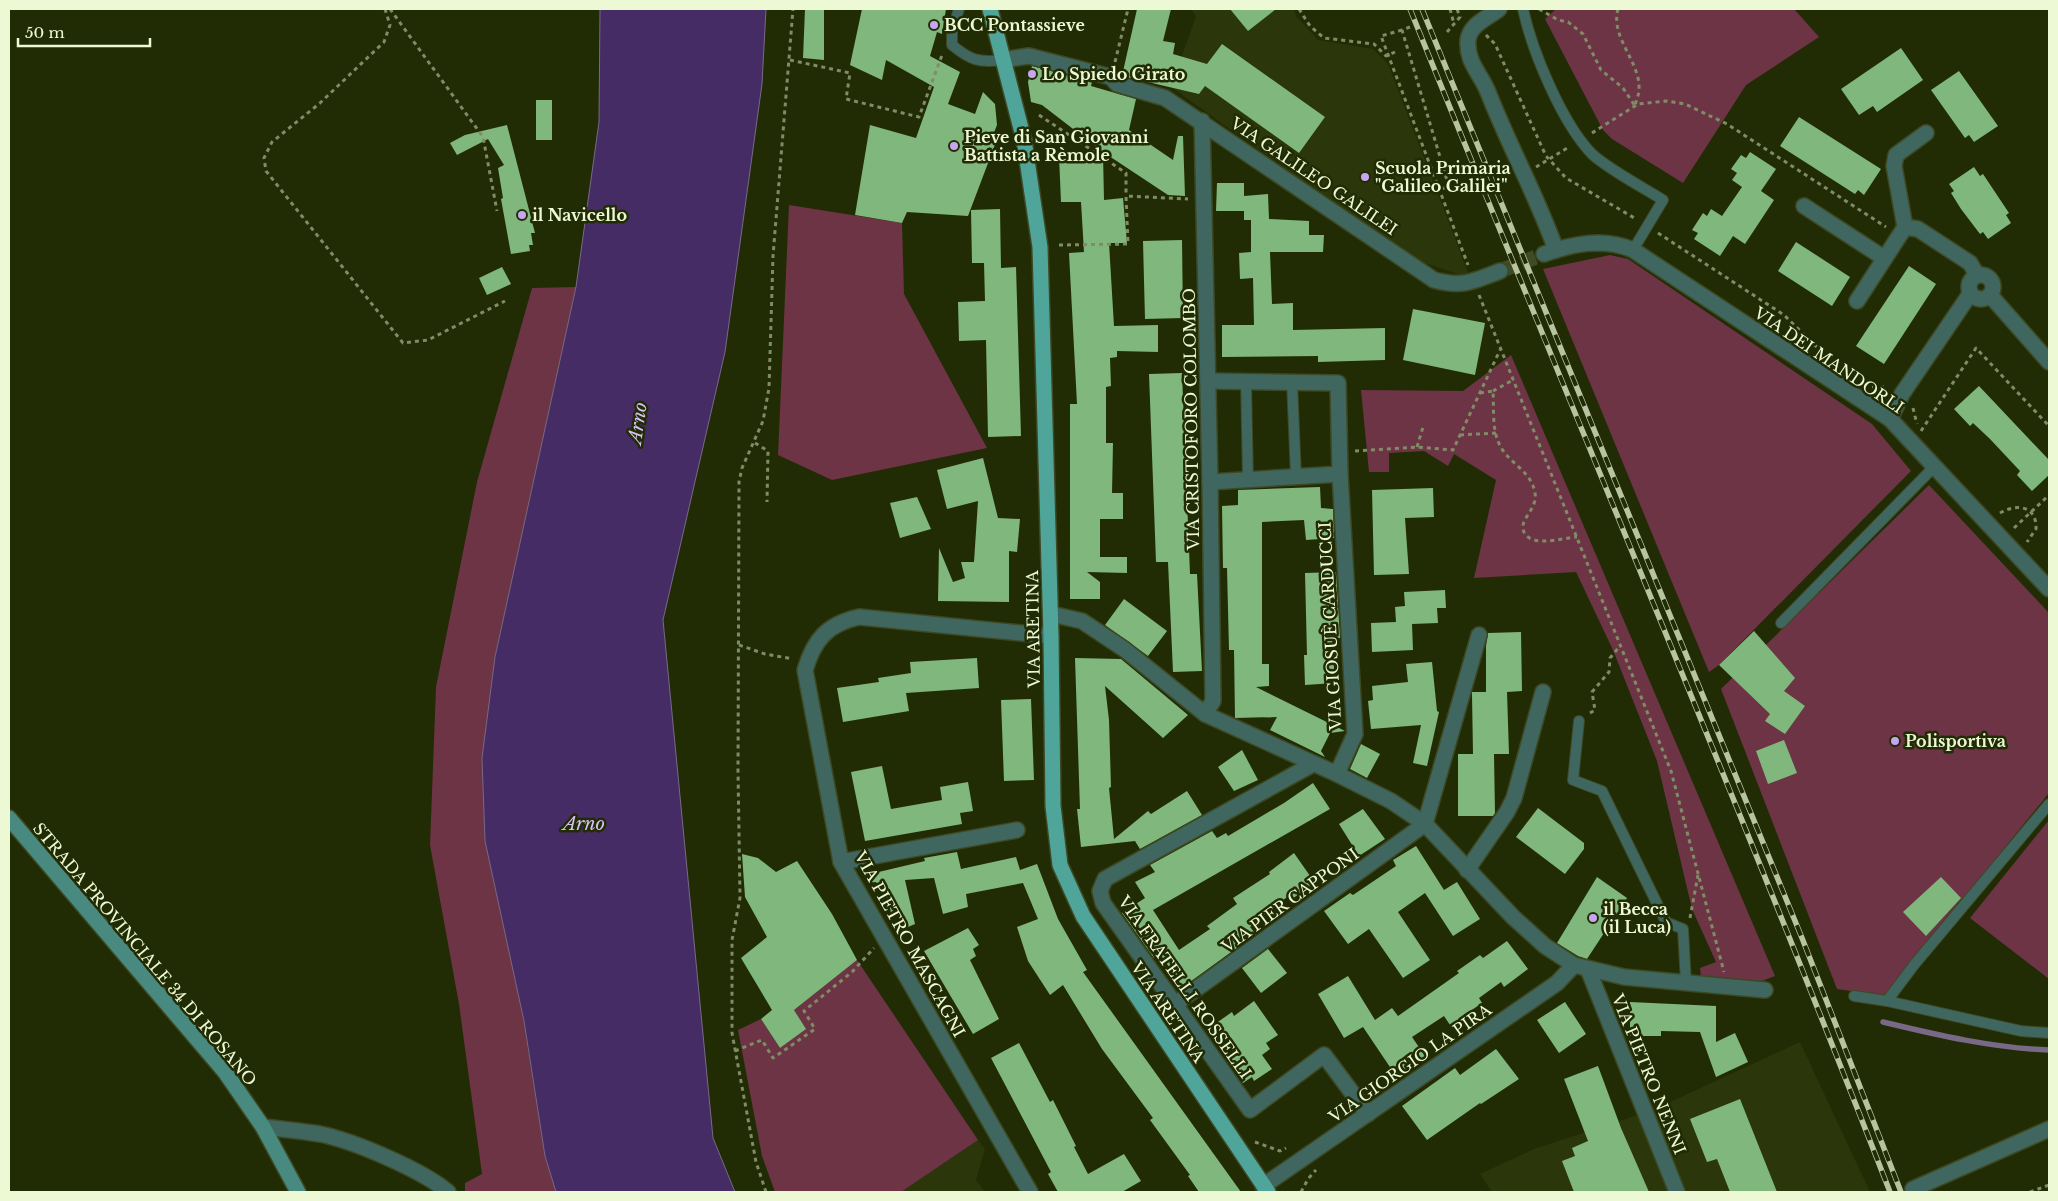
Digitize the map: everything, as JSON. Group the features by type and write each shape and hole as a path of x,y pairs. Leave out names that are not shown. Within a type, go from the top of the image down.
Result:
{"main road":[{"name":"VIA ARETINA","path":"990,9 1024,140 1040,247 1051,636 1053,806 1060,865 1083,916 1265,1189"},
{"name":"STRADA PROVINCIALE 34 DI ROSANO","path":"9,818 225,1072 263,1127 298,1192"}],"street":[{"path":"1492,11 1475,24 1468,38 1468,56 1487,90 1499,124 1525,173"},
{"name":"VIA GALILEO GALILEI","path":"1002,60 1029,56 1111,77 1117,84 1165,98 1202,121 1434,280 1453,285 1474,281 1500,271"},
{"name":"VIA CRISTOFORO COLOMBO","path":"1202,121 1213,701 1205,714"},
{"path":"1856,301 1902,230 1894,166 1896,155 1926,133"},
{"name":"VIA DEI MANDORLI","path":"1525,173 1550,252 1572,245 1608,242 1633,250 1890,419 2049,590"},
{"path":"1804,206 1884,258"},
{"path":"1902,230 1918,229 1970,263 1977,275"},
{"path":"1890,419 1902,394 1970,294 1969,283 1977,275"},
{"path":"1970,294 1979,300 1990,295 1993,288 1991,280 1977,275"},
{"path":"1990,295 2049,362"},
{"path":"1208,381 1292,382"},
{"name":"VIA GIOSUÈ CARDUCCI","path":"1292,382 1338,383 1340,474 1355,734 1337,774"},
{"path":"1210,482 1340,474"},
{"path":"1050,614 1082,620 1124,649 1205,714 1337,774 1391,801 1425,824 1467,870 1545,946 1581,967 1624,978 1724,985 1765,990"},
{"path":"808,658 811,649 825,633 840,621 859,617 1051,636"},
{"path":"1425,824 1479,635"},
{"name":"VIA PIETRO MASCAGNI","path":"808,658 805,670 841,862 1030,1192"},
{"path":"1467,870 1507,812 1514,798 1543,692"},
{"name":"VIA FRATELLI ROSSELLI","path":"1313,764 1105,879 1100,891 1103,903 1250,1110 1324,1055 1368,1114"},
{"name":"VIA PIER CAPPONI","path":"1174,1005 1425,824"},
{"path":"841,862 1017,830"},
{"name":"VIA GIORGIO LA PIRA","path":"1265,1189 1368,1114 1581,967"},
{"name":"VIA PIETRO NENNI","path":"1581,967 1677,1192"},
{"path":"263,1127 322,1135 382,1155 435,1181 448,1192"},
{"path":"1913,1190 2049,1129"}],"lane":[{"path":"959,9 952,31 952,45 966,56 984,62 1002,60"},
{"path":"1523,9 1529,35 1547,80 1580,140 1594,155 1663,200 1633,250"},
{"path":"1246,381 1248,480"},
{"path":"1292,382 1296,477"},
{"path":"1781,623 1934,466"},
{"path":"1579,721 1573,780 1602,791 1666,922 1683,928 1686,983"},
{"path":"1887,1001 1914,965 2049,804"},
{"path":"1854,996 1887,1001 2021,1031 2049,1033"}],"path":[{"path":"386,9 390,25 384,42 320,103 272,142 264,158 266,171 403,343 428,340 505,301"},
{"path":"390,9 483,137 497,211"},
{"path":"766,1192 756,1162 732,1033 732,940 740,898 738,771 739,482 742,468 755,444 763,421 769,388 773,256 793,9"},
{"path":"1111,77 1128,9"},
{"path":"1299,9 1310,26 1324,38 1374,44 1386,56 1395,52"},
{"path":"1450,9 1454,24"},
{"path":"1447,32 1460,17 1456,9"},
{"path":"1539,9 1558,20 1568,22 1583,34 1600,70 1623,88 1635,106"},
{"path":"1618,9 1619,30 1624,47 1637,76 1639,89 1635,106"},
{"path":"1475,24 1495,44 1549,160 1566,178 1648,226"},
{"path":"1410,27 1382,36 1474,281 1670,771 1724,969 1724,985"},
{"path":"1402,30 1449,187 1440,189"},
{"path":"790,60 850,74 846,99 918,117 944,51 952,45"},
{"path":"1525,173 1635,106 1651,101 1666,101 1697,108 1727,124 1902,230"},
{"path":"1039,114 1126,173 1128,244 1059,245"},
{"path":"1126,196 1204,200"},
{"path":"1921,432 1976,348 2049,426"},
{"path":"1340,452 1417,447 1453,450 1501,349"},
{"path":"1480,393 1493,391 1513,380"},
{"path":"1493,391 1496,434 1503,449 1525,471 1535,492 1536,503 1532,512 1524,519 1523,526 1526,534 1532,540 1540,541 1577,538"},
{"path":"1417,447 1423,427"},
{"path":"1460,434 1496,434"},
{"path":"755,444 768,451 767,502"},
{"path":"2014,528 2049,495"},
{"path":"2000,513 2012,506 2018,506 2035,518 2036,530 2027,542"},
{"path":"739,645 789,659 808,658"},
{"path":"1579,721 1594,710 1592,692 1609,672 1610,658 1620,646"},
{"path":"1683,928 1691,917 1698,874"},
{"path":"735,1051 762,1040 773,1058 815,1029 804,1011 852,972 884,937"},
{"path":"2030,1192 2049,1186"}],"shaded area":[{"name":"Scuola Primaria \"Galileo Galilei\"","path":"1191,9 1294,9 1296,16 1318,40 1373,49 1388,64 1469,275 1463,276 1410,258 1171,87 1196,16"},
{"path":"1556,9 1794,9 1819,37 1746,85 1683,183 1612,139 1603,130 1545,19"},
{"path":"789,205 902,223 904,294 987,448 832,480 778,455"},
{"path":"1610,255 1628,259 1872,424 1911,471 1719,665 1709,672 1543,269"},
{"path":"576,287 495,657 482,758 545,1156 556,1192 465,1192 465,1183 482,1174 459,1004 430,845 436,687 477,482 532,288"},
{"path":"1511,355 1775,976 1762,981 1701,977 1700,968 1716,962 1692,909 1657,761 1613,650 1576,572 1474,578 1496,480 1454,454 1448,466 1424,451 1389,453 1389,472 1369,472 1361,390 1463,391"},
{"name":"Polisportiva","path":"1929,485 2049,613 2049,793 1885,996 1837,989 1721,689"},
{"path":"2049,820 2049,979 1970,918"},
{"path":"857,960 978,1140 901,1192 775,1192 762,1156 738,1030 761,1019 780,1048 805,1029 794,1010"},
{"path":"1800,1042 1870,1192 1492,1192 1480,1174 1534,1149 1653,1110"},
{"path":"978,1140 985,1149 976,1180 985,1192 901,1192"}],"water":[{"name":"Arno","path":"600,9 766,9 762,84 725,352 663,620 713,1138 735,1192 556,1192 545,1156 524,1021 485,841 482,758 495,657 576,287 599,122"}],"building":[{"path":"805,9 824,9 824,60 803,58"},
{"path":"862,9 946,9 942,34 937,32 930,56 960,72 948,104 975,114 983,92 995,104 997,125 991,140 996,142 968,216 907,212 902,223 855,215 870,125 916,138 934,87 886,60 882,80 850,65"},
{"path":"1137,9 1171,9 1163,41 1175,43 1173,54 1207,64 1222,44 1325,117 1299,153 1205,86 1199,94 1122,76"},
{"path":"1230,9 1276,9 1248,31"},
{"path":"1901,48 1923,80 1877,112 1873,106 1859,115 1841,89"},
{"path":"1032,66 1092,82 1091,86 1136,99 1129,130 1173,160 1178,136 1183,136 1185,196 1168,195 1103,152 1042,105 1031,102 1028,82"},
{"path":"1959,71 1998,126 1974,142 1969,135 1965,138 1931,90"},
{"path":"536,100 552,100 552,140 536,140"},
{"path":"1799,117 1881,169 1864,195 1858,190 1855,194 1780,146"},
{"name":"il Navicello","path":"507,125 535,233 531,233 533,245 529,245 530,251 511,254 501,199 503,198 498,168 504,165 488,139 457,155 450,143 465,135"},
{"path":"1750,152 1776,169 1761,191 1774,200 1745,244 1733,236 1720,256 1694,239 1698,233 1692,230 1703,213 1707,216 1711,209 1722,216 1742,187 1732,180 1737,173 1731,169 1741,155 1746,158"},
{"path":"1103,154 1104,200 1123,198 1127,243 1109,243 1114,326 1158,325 1158,352 1117,351 1117,357 1110,358 1111,386 1106,387 1106,443 1113,443 1112,493 1123,493 1123,519 1100,519 1100,557 1127,557 1127,573 1087,572 1100,582 1100,599 1070,599 1070,404 1077,404 1069,253 1084,252 1081,202 1061,202 1059,156"},
{"path":"1974,167 1980,176 1983,174 2009,213 2006,215 2011,223 1988,239 1983,232 1980,234 1961,209 1951,193 1954,191 1949,184"},
{"path":"1217,183 1244,183 1244,196 1268,194 1269,219 1309,221 1309,235 1324,235 1323,252 1270,252 1272,304 1293,303 1293,330 1385,328 1385,360 1318,362 1318,356 1222,357 1222,325 1254,325 1253,278 1240,279 1239,253 1251,252 1251,220 1244,220 1244,211 1216,211"},
{"path":"1000,209 1001,268 1016,267 1021,436 988,437 986,340 959,341 958,302 985,301 984,263 972,263 971,210"},
{"path":"1182,240 1183,318 1145,319 1143,241"},
{"path":"1796,242 1850,277 1832,306 1778,271"},
{"path":"1909,266 1936,284 1884,364 1856,346"},
{"path":"502,267 511,284 487,295 479,278"},
{"path":"1413,309 1485,323 1475,375 1403,360"},
{"path":"1182,373 1190,574 1197,574 1202,671 1173,672 1168,562 1156,562 1149,374"},
{"path":"1979,386 2049,460 2049,475 2032,491 2017,475 2020,471 1990,439 1973,423 1970,426 1954,409"},
{"path":"983,458 998,518 1020,519 1017,552 1009,551 1009,602 938,601 939,548 953,582 965,578 961,562 974,562 978,501 947,509 937,470"},
{"path":"1320,487 1321,508 1333,509 1334,538 1306,540 1304,520 1262,522 1262,664 1269,664 1269,686 1256,687 1345,731 1330,733 1321,751 1325,757 1270,730 1277,717 1235,718 1234,650 1229,650 1227,568 1223,568 1222,506 1238,505 1238,490"},
{"path":"1433,488 1434,517 1405,518 1409,574 1374,575 1372,490"},
{"path":"917,497 931,529 900,538 890,503"},
{"path":"1336,572 1340,638 1332,638 1335,683 1305,685 1304,655 1307,655 1305,573"},
{"path":"1445,590 1446,608 1437,608 1438,623 1412,624 1413,650 1372,652 1371,623 1396,622 1395,607 1405,606 1404,592"},
{"path":"1124,599 1167,631 1148,656 1105,625"},
{"path":"1754,631 1795,678 1784,691 1805,706 1785,734 1765,721 1770,714 1719,665"},
{"path":"1521,632 1522,691 1507,692 1509,754 1494,754 1495,813 1493,816 1458,816 1458,754 1473,754 1472,692 1486,692 1486,646 1488,633"},
{"path":"977,658 979,688 906,693 909,711 843,722 837,688 879,682 878,678 911,673 910,662"},
{"path":"1075,658 1121,659 1188,715 1163,738 1105,686 1109,720 1111,787 1109,788 1114,839 1148,811 1151,814 1187,791 1202,815 1140,849 1135,841 1081,847 1077,809 1080,809"},
{"path":"1432,662 1437,711 1439,712 1427,766 1413,763 1421,725 1371,729 1368,701 1373,700 1372,686 1408,682 1406,664"},
{"path":"1031,699 1034,780 1004,781 1001,700"},
{"path":"1784,740 1797,773 1768,784 1756,751"},
{"path":"1361,744 1380,754 1367,778 1350,769"},
{"path":"1242,750 1258,780 1234,791 1218,767"},
{"path":"882,766 891,809 942,800 940,787 968,782 973,811 960,813 962,824 865,841 851,772"},
{"path":"1313,783 1330,809 1153,910 1179,950 1210,929 1207,926 1237,904 1233,898 1270,874 1269,872 1294,853 1315,883 1289,901 1287,897 1250,927 1256,934 1183,987 1160,954 1154,958 1122,913 1145,898 1135,882 1155,872 1150,865 1212,831 1217,838 1226,833 1228,836 1284,803"},
{"path":"1538,808 1584,843 1584,849 1565,874 1516,837"},
{"path":"1363,809 1385,839 1359,856 1339,824"},
{"path":"1416,846 1444,890 1457,882 1480,919 1453,936 1425,893 1398,912 1430,960 1403,978 1369,929 1348,944 1324,911 1350,893 1353,895 1396,866 1393,860"},
{"path":"957,852 961,869 1016,857 1020,870 1037,864 1058,919 1087,970 1083,972 1241,1192 1199,1192 1188,1176 1190,1175 1150,1120 1153,1118 1102,1049 1063,985 1050,995 1028,961 1017,927 1038,919 1023,883 966,894 968,907 943,914 934,878 905,880 915,924 901,930 897,911 891,913 884,885 879,887 876,882 867,883 866,875 925,861 924,858"},
{"path":"742,854 758,858 776,872 797,861 832,914 857,960 794,1010 806,1029 780,1048 761,1019 772,1010 741,958 767,937 745,897"},
{"name":"il Becca (il Luca)","path":"1597,877 1627,898 1587,959 1578,956 1557,943"},
{"path":"1941,877 1961,898 1926,936 1903,912"},
{"path":"968,928 979,945 973,949 976,956 970,960 999,1019 973,1034 924,951"},
{"path":"1507,941 1528,969 1504,987 1501,982 1479,998 1482,1003 1450,1025 1444,1016 1412,1037 1425,1056 1396,1076 1363,1027 1344,1038 1318,994 1348,976 1375,1020 1392,1008 1398,1016 1459,973 1457,971 1480,955 1483,958"},
{"path":"1268,949 1287,973 1261,993 1242,968"},
{"path":"1254,1001 1278,1035 1266,1043 1270,1049 1262,1055 1272,1069 1254,1081 1252,1077 1243,1083 1225,1059 1235,1053 1215,1024 1232,1012 1234,1016"},
{"path":"1565,1002 1586,1034 1559,1053 1537,1020"},
{"path":"1630,1002 1716,1006 1716,1042 1735,1033 1748,1062 1716,1077 1700,1032 1661,1031 1661,1036 1630,1036"},
{"path":"1019,1043 1050,1102 1053,1100 1088,1174 1124,1154 1141,1181 1122,1192 1058,1192 1048,1174 1051,1172 991,1058"},
{"path":"1496,1049 1519,1079 1480,1103 1427,1140 1402,1106 1455,1068 1460,1075"},
{"path":"1598,1066 1621,1128 1649,1192 1574,1192 1562,1161 1575,1156 1572,1148 1588,1141 1564,1079"},
{"path":"1740,1099 1777,1192 1730,1192 1717,1159 1707,1162 1690,1119"}],"waterway":[{"path":"1883,1022 1986,1044 2049,1050"}],"tunnel":[{"path":"1500,271 1544,254"}],"railway":[{"path":"1410,9 1712,748 1890,1192"},
{"path":"1422,9 1802,938 1901,1192"}],"place":[{"name":"BCC Pontassieve","path":"934,25"},
{"name":"Lo Spiedo Girato","path":"1032,74"},
{"name":"Pieve di San Giovanni Battista a Rèmole","path":"954,146"},
{"name":"Scuola Primaria \"Galileo Galilei\"","path":"1365,177"},
{"name":"il Navicello","path":"522,215"},
{"name":"Polisportiva","path":"1895,741"},
{"name":"il Becca (il Luca)","path":"1593,918"}]}
